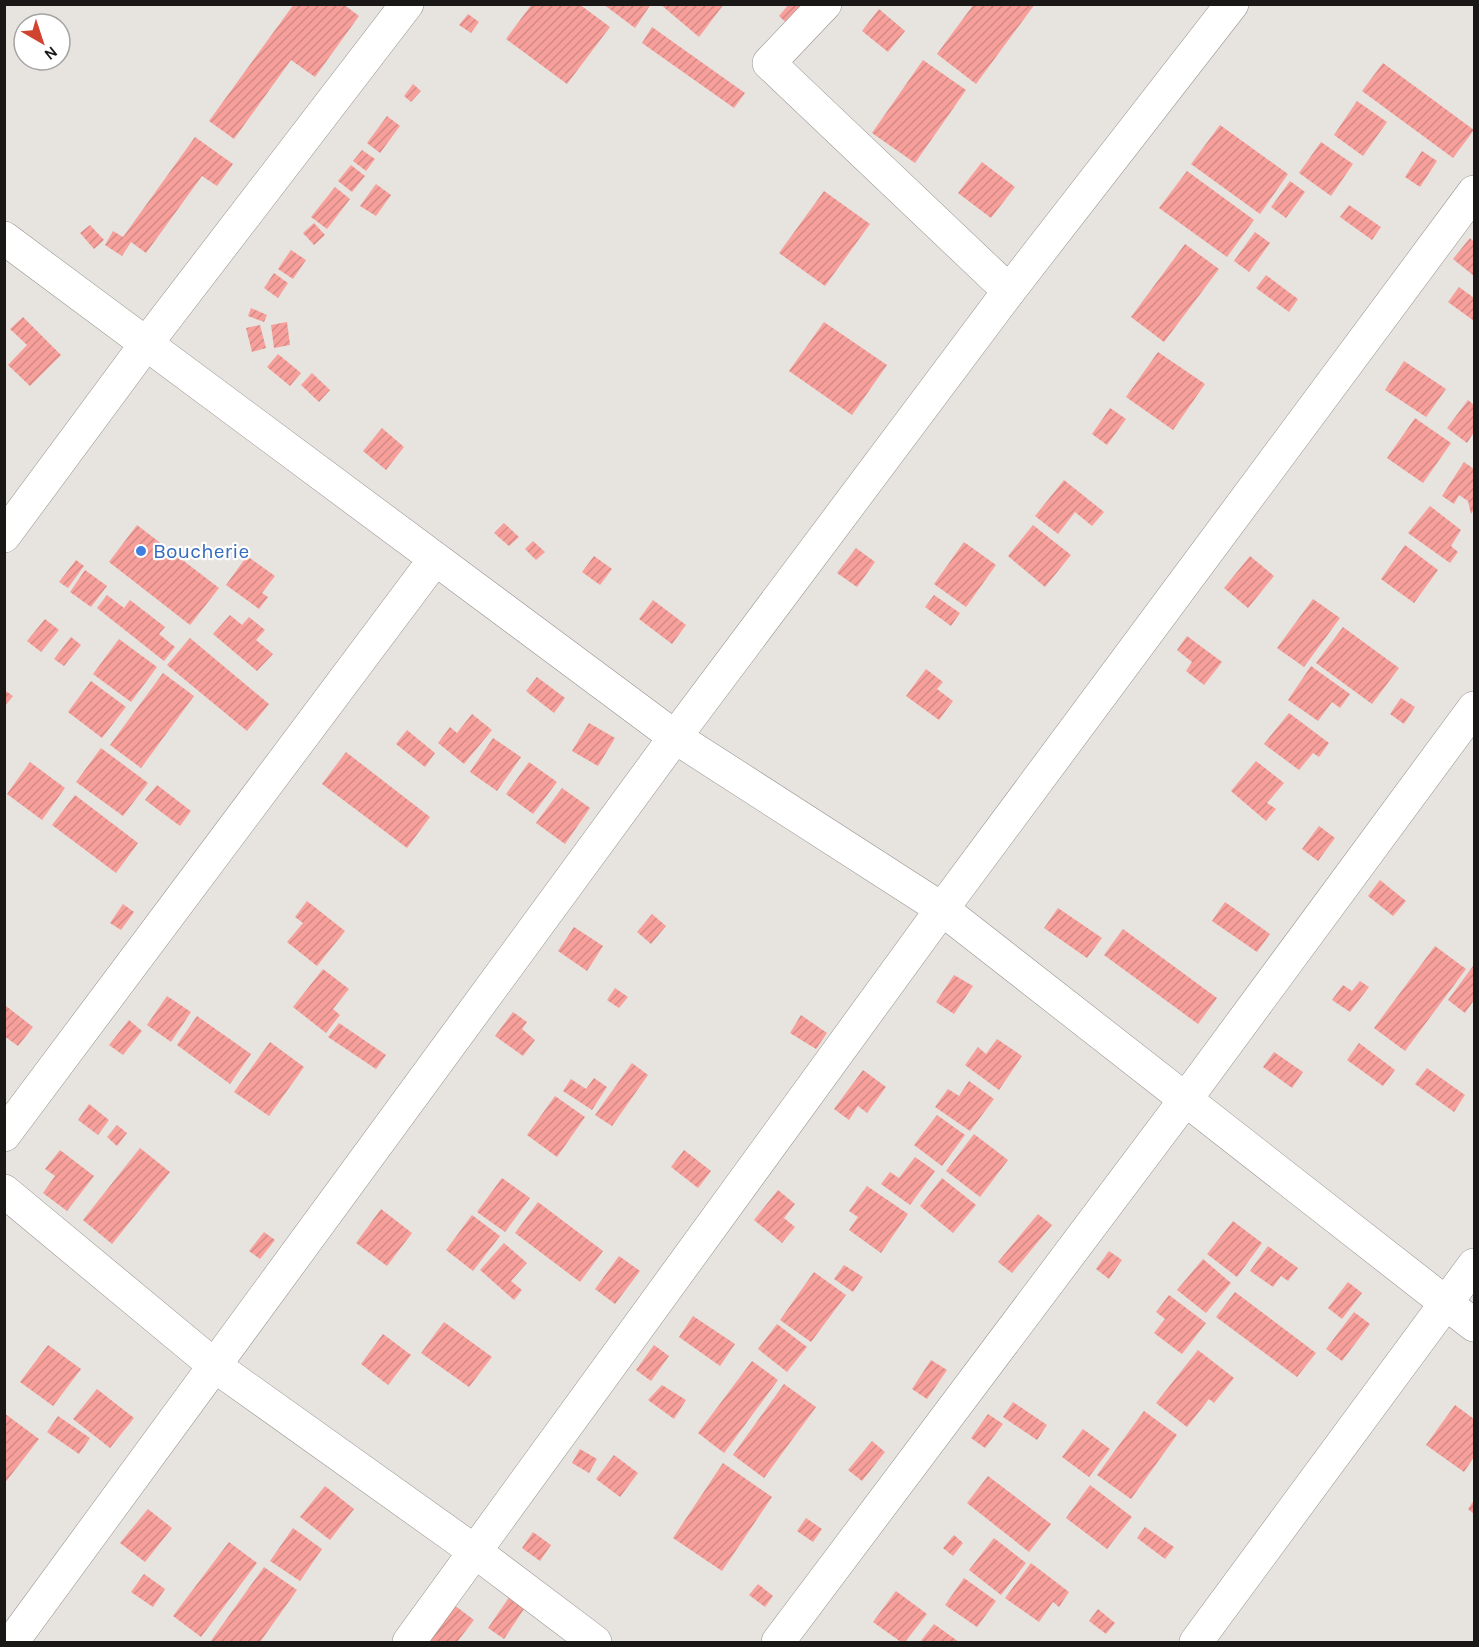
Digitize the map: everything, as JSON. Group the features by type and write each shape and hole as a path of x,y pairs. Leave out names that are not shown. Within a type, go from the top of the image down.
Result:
{"street":[{"path":"4,536 146,344 407,4"},
{"path":"825,4 769,63 1009,291"},
{"path":"12,1642 675,737 1009,291 1232,4"},
{"path":"409,1642 477,1552 942,909 1474,192"},
{"path":"4,238 675,737 942,909 1474,1325"},
{"path":"4,1135 435,559"},
{"path":"778,1642 1185,1100 1474,708"},
{"path":"4,1191 215,1366 477,1552 595,1642"},
{"path":"1196,1642 1474,1265"}],"building":[{"path":"294,4 343,4 359,16 315,77 291,60 234,139 209,121"},
{"path":"532,4 579,4 610,27 567,84 506,39"},
{"path":"603,4 651,4 635,28"},
{"path":"660,4 724,4 699,37"},
{"path":"789,4 817,4 794,30 779,16"},
{"path":"974,4 1035,4 976,84 937,54"},
{"path":"879,9 905,31 888,52 862,31"},
{"path":"468,14 479,22 471,33 459,25"},
{"path":"652,27 745,93 734,108 642,43"},
{"path":"923,60 966,90 915,163 872,133"},
{"path":"1383,63 1474,130 1453,158 1362,91"},
{"path":"413,84 421,91 411,102 404,96"},
{"path":"1357,101 1387,122 1363,156 1334,135"},
{"path":"387,116 400,126 380,153 367,143"},
{"path":"1220,125 1288,174 1260,214 1191,164"},
{"path":"195,137 233,164 217,186 202,176 146,253 131,242 122,256 105,245 113,231 123,237"},
{"path":"1321,142 1353,164 1331,196 1299,173"},
{"path":"362,150 375,159 366,171 353,161"},
{"path":"1422,151 1437,161 1420,187 1405,177"},
{"path":"982,162 1015,187 991,218 958,193"},
{"path":"351,165 365,176 352,192 338,181"},
{"path":"1187,171 1254,220 1227,257 1159,208"},
{"path":"1290,181 1305,192 1286,218 1271,207"},
{"path":"376,184 391,195 376,216 360,206"},
{"path":"335,187 350,199 327,229 311,217"},
{"path":"824,191 870,224 825,286 779,253"},
{"path":"1349,205 1381,227 1372,240 1340,217"},
{"path":"314,223 325,235 314,245 303,233"},
{"path":"90,225 104,240 94,249 80,233"},
{"path":"1255,232 1270,243 1249,272 1234,261"},
{"path":"1470,238 1474,242 1474,276 1453,259"},
{"path":"1185,244 1219,269 1164,342 1131,317"},
{"path":"291,250 306,260 293,279 278,269"},
{"path":"274,273 288,283 278,298 264,288"},
{"path":"1266,275 1298,299 1289,312 1256,288"},
{"path":"1459,287 1474,298 1474,321 1448,302"},
{"path":"251,308 267,315 264,322 248,316"},
{"path":"23,317 61,355 30,386 8,365 27,345 10,329"},
{"path":"287,322 290,345 274,348 271,325"},
{"path":"824,322 887,365 852,415 789,371"},
{"path":"260,325 266,348 252,352 246,328"},
{"path":"1158,352 1205,384 1173,430 1126,397"},
{"path":"278,354 301,373 290,386 267,367"},
{"path":"1404,361 1446,389 1426,417 1385,390"},
{"path":"312,373 330,390 319,402 301,385"},
{"path":"1468,400 1474,405 1474,432 1467,443 1447,428"},
{"path":"1110,408 1126,419 1107,445 1092,434"},
{"path":"1415,418 1451,443 1423,483 1387,458"},
{"path":"382,428 404,447 386,470 363,451"},
{"path":"1464,462 1474,469 1474,509 1471,514 1468,501 1459,495 1454,504 1442,496"},
{"path":"1064,480 1104,512 1092,526 1075,512 1058,534 1035,516"},
{"path":"1430,506 1461,530 1451,546 1458,552 1450,563 1408,533"},
{"path":"504,523 519,537 509,546 494,533"},
{"path":"137,525 219,588 190,625 109,562"},
{"path":"1033,525 1071,555 1045,587 1008,556"},
{"path":"533,541 545,552 536,560 525,549"},
{"path":"964,542 996,565 966,607 934,584"},
{"path":"1405,545 1438,570 1414,603 1381,579"},
{"path":"856,548 875,562 857,587 837,573"},
{"path":"247,556 275,576 262,593 268,597 259,609 226,585"},
{"path":"594,556 612,569 600,585 582,572"},
{"path":"1250,556 1274,576 1248,608 1224,588"},
{"path":"76,560 84,566 68,588 59,582"},
{"path":"85,570 107,586 91,607 70,592"},
{"path":"107,595 124,608 130,600 165,627 159,634 175,647 164,661 97,608"},
{"path":"934,595 960,613 951,626 925,607"},
{"path":"1313,599 1340,618 1304,667 1277,648"},
{"path":"653,600 686,625 672,644 639,619"},
{"path":"230,615 242,625 249,617 265,630 256,640 273,654 257,671 213,634"},
{"path":"45,619 59,630 41,652 27,641"},
{"path":"1343,627 1399,668 1372,704 1316,663"},
{"path":"1187,636 1222,662 1204,685 1186,671 1192,662 1177,650"},
{"path":"71,637 81,645 64,666 54,659"},
{"path":"190,638 269,704 247,731 167,665"},
{"path":"119,639 157,667 131,702 93,674"},
{"path":"1311,666 1350,694 1340,708 1332,702 1318,721 1288,700"},
{"path":"926,669 943,682 937,689 953,701 939,720 906,696"},
{"path":"163,673 194,696 141,768 110,745"},
{"path":"537,677 565,698 554,713 526,691"},
{"path":"91,681 126,707 102,738 68,712"},
{"path":"4,690 13,696 4,707"},
{"path":"1401,698 1415,707 1404,724 1390,714"},
{"path":"1289,713 1329,743 1319,757 1313,753 1299,770 1264,744"},
{"path":"472,714 492,730 464,764 438,743 450,727 457,733"},
{"path":"589,723 615,738 598,766 572,751"},
{"path":"407,730 435,753 425,767 396,744"},
{"path":"493,738 521,757 497,791 470,772"},
{"path":"101,748 148,783 123,816 76,782"},
{"path":"346,752 430,817 407,848 322,784"},
{"path":"1256,761 1284,783 1267,803 1276,809 1266,821 1231,791"},
{"path":"30,762 65,788 42,820 7,794"},
{"path":"529,762 557,782 533,814 506,794"},
{"path":"157,785 191,811 180,826 145,800"},
{"path":"562,788 590,808 565,844 536,823"},
{"path":"75,795 138,843 116,873 52,825"},
{"path":"1319,826 1335,838 1318,861 1302,849"},
{"path":"1380,880 1406,901 1393,916 1368,896"},
{"path":"307,901 345,931 317,966 287,942 303,923 295,917"},
{"path":"1225,902 1270,934 1257,952 1212,921"},
{"path":"123,904 134,912 121,930 110,923"},
{"path":"1058,908 1102,938 1087,958 1044,928"},
{"path":"652,914 666,926 651,944 637,932"},
{"path":"574,927 603,946 587,971 558,951"},
{"path":"1123,929 1217,998 1198,1024 1104,955"},
{"path":"1435,946 1466,969 1405,1051 1374,1028"},
{"path":"1473,966 1474,1000 1465,1013 1448,1000"},
{"path":"323,969 349,989 333,1009 340,1015 326,1033 293,1007"},
{"path":"954,975 973,986 954,1014 936,1002"},
{"path":"1360,981 1369,987 1350,1012 1332,1000 1343,985 1352,991"},
{"path":"615,988 628,997 619,1008 607,1000"},
{"path":"167,996 191,1012 171,1042 147,1025"},
{"path":"6,1006 33,1027 18,1046 4,1036"},
{"path":"513,1012 527,1022 522,1029 535,1040 523,1056 495,1036"},
{"path":"801,1015 827,1033 816,1049 790,1033"},
{"path":"197,1016 251,1054 230,1084 177,1045"},
{"path":"129,1020 142,1031 123,1055 109,1045"},
{"path":"339,1023 386,1055 376,1069 328,1037"},
{"path":"997,1039 1022,1056 999,1090 965,1065 978,1047 986,1054"},
{"path":"270,1042 304,1067 269,1116 234,1092"},
{"path":"1359,1043 1395,1070 1383,1086 1347,1060"},
{"path":"1274,1052 1303,1072 1292,1088 1263,1067"},
{"path":"632,1063 648,1075 612,1126 595,1115"},
{"path":"1427,1068 1465,1095 1454,1112 1415,1084"},
{"path":"863,1070 886,1087 867,1113 858,1106 849,1120 834,1109"},
{"path":"594,1078 607,1087 592,1110 563,1091 571,1079 586,1089"},
{"path":"969,1081 994,1099 970,1131 935,1107 948,1089 959,1096"},
{"path":"555,1096 585,1117 557,1157 527,1135"},
{"path":"89,1104 109,1120 98,1135 78,1120"},
{"path":"937,1115 965,1135 942,1166 914,1145"},
{"path":"117,1125 127,1133 117,1146 107,1137"},
{"path":"974,1134 1008,1160 980,1197 946,1171"},
{"path":"140,1148 170,1172 112,1244 83,1220"},
{"path":"60,1150 94,1176 67,1211 43,1193 55,1176 45,1169"},
{"path":"684,1150 711,1171 698,1188 671,1167"},
{"path":"915,1157 935,1171 910,1205 881,1184 890,1172 899,1178"},
{"path":"502,1178 530,1198 505,1232 477,1212"},
{"path":"942,1178 976,1205 953,1233 920,1206"},
{"path":"867,1186 908,1214 881,1253 849,1230 858,1217 849,1211"},
{"path":"778,1190 795,1204 784,1218 795,1227 782,1243 754,1220"},
{"path":"538,1202 603,1251 580,1282 515,1233"},
{"path":"381,1209 412,1233 387,1266 356,1243"},
{"path":"1038,1214 1052,1225 1012,1273 998,1262"},
{"path":"472,1215 500,1236 473,1271 446,1250"},
{"path":"1233,1221 1262,1243 1237,1277 1207,1254"},
{"path":"264,1232 275,1240 260,1259 249,1251"},
{"path":"504,1243 527,1263 511,1281 522,1290 514,1300 480,1270"},
{"path":"1268,1246 1298,1268 1288,1281 1281,1276 1273,1287 1250,1271"},
{"path":"1109,1251 1122,1260 1109,1279 1096,1269"},
{"path":"619,1256 640,1271 615,1304 595,1289"},
{"path":"1203,1259 1231,1283 1206,1313 1177,1290"},
{"path":"844,1265 863,1277 853,1292 834,1279"},
{"path":"814,1272 846,1295 811,1342 780,1320"},
{"path":"1348,1282 1362,1293 1342,1319 1328,1308"},
{"path":"1235,1292 1316,1353 1297,1377 1216,1317"},
{"path":"1169,1295 1206,1323 1182,1354 1154,1333 1165,1319 1156,1312"},
{"path":"1354,1312 1370,1324 1342,1361 1326,1349"},
{"path":"693,1316 735,1344 720,1366 679,1337"},
{"path":"444,1322 492,1357 469,1387 421,1353"},
{"path":"777,1324 807,1347 787,1372 758,1349"},
{"path":"383,1334 411,1355 388,1385 361,1364"},
{"path":"48,1345 81,1369 53,1406 20,1382"},
{"path":"654,1345 669,1356 651,1381 636,1370"},
{"path":"1198,1350 1234,1378 1214,1403 1209,1399 1187,1427 1156,1403"},
{"path":"931,1360 947,1370 927,1399 912,1389"},
{"path":"752,1361 778,1380 724,1453 698,1433"},
{"path":"784,1384 816,1407 764,1478 733,1455"},
{"path":"662,1385 686,1400 674,1419 648,1400"},
{"path":"97,1389 134,1418 110,1448 73,1419"},
{"path":"1013,1402 1047,1425 1037,1440 1003,1417"},
{"path":"1455,1405 1474,1419 1474,1457 1464,1472 1426,1445"},
{"path":"1144,1411 1177,1435 1131,1499 1097,1475"},
{"path":"4,1413 39,1439 4,1484"},
{"path":"988,1414 1003,1424 985,1448 971,1438"},
{"path":"58,1416 90,1438 79,1454 47,1432"},
{"path":"1083,1429 1110,1449 1089,1477 1062,1457"},
{"path":"872,1441 885,1452 862,1481 848,1470"},
{"path":"580,1449 597,1459 589,1473 572,1463"},
{"path":"614,1455 638,1473 620,1497 596,1479"},
{"path":"723,1463 772,1497 722,1571 673,1538"},
{"path":"988,1476 1051,1524 1029,1552 967,1503"},
{"path":"1090,1485 1132,1517 1107,1549 1066,1518"},
{"path":"325,1486 354,1509 330,1540 300,1517"},
{"path":"1474,1500 1474,1514 1468,1509"},
{"path":"148,1509 172,1528 145,1562 120,1543"},
{"path":"806,1518 822,1529 813,1542 797,1531"},
{"path":"1145,1527 1174,1547 1165,1559 1137,1538"},
{"path":"293,1528 322,1549 300,1581 270,1561"},
{"path":"533,1532 551,1545 540,1561 522,1548"},
{"path":"954,1535 963,1543 953,1556 943,1548"},
{"path":"994,1538 1026,1563 1001,1595 969,1570"},
{"path":"229,1542 257,1563 201,1637 173,1616"},
{"path":"1031,1563 1069,1592 1059,1607 1053,1602 1039,1622 1005,1598"},
{"path":"264,1567 297,1590 260,1642 210,1642"},
{"path":"144,1574 165,1589 153,1607 131,1592"},
{"path":"964,1578 996,1601 977,1627 945,1605"},
{"path":"758,1584 773,1596 765,1607 749,1595"},
{"path":"896,1591 927,1614 905,1642 901,1642 873,1622"},
{"path":"510,1596 526,1606 504,1639 488,1628"},
{"path":"454,1605 474,1620 457,1642 429,1640"},
{"path":"1098,1609 1115,1623 1106,1634 1089,1621"},
{"path":"934,1624 959,1642 920,1642"}],"place":[{"name":"Boucherie","path":"141,551"}]}
